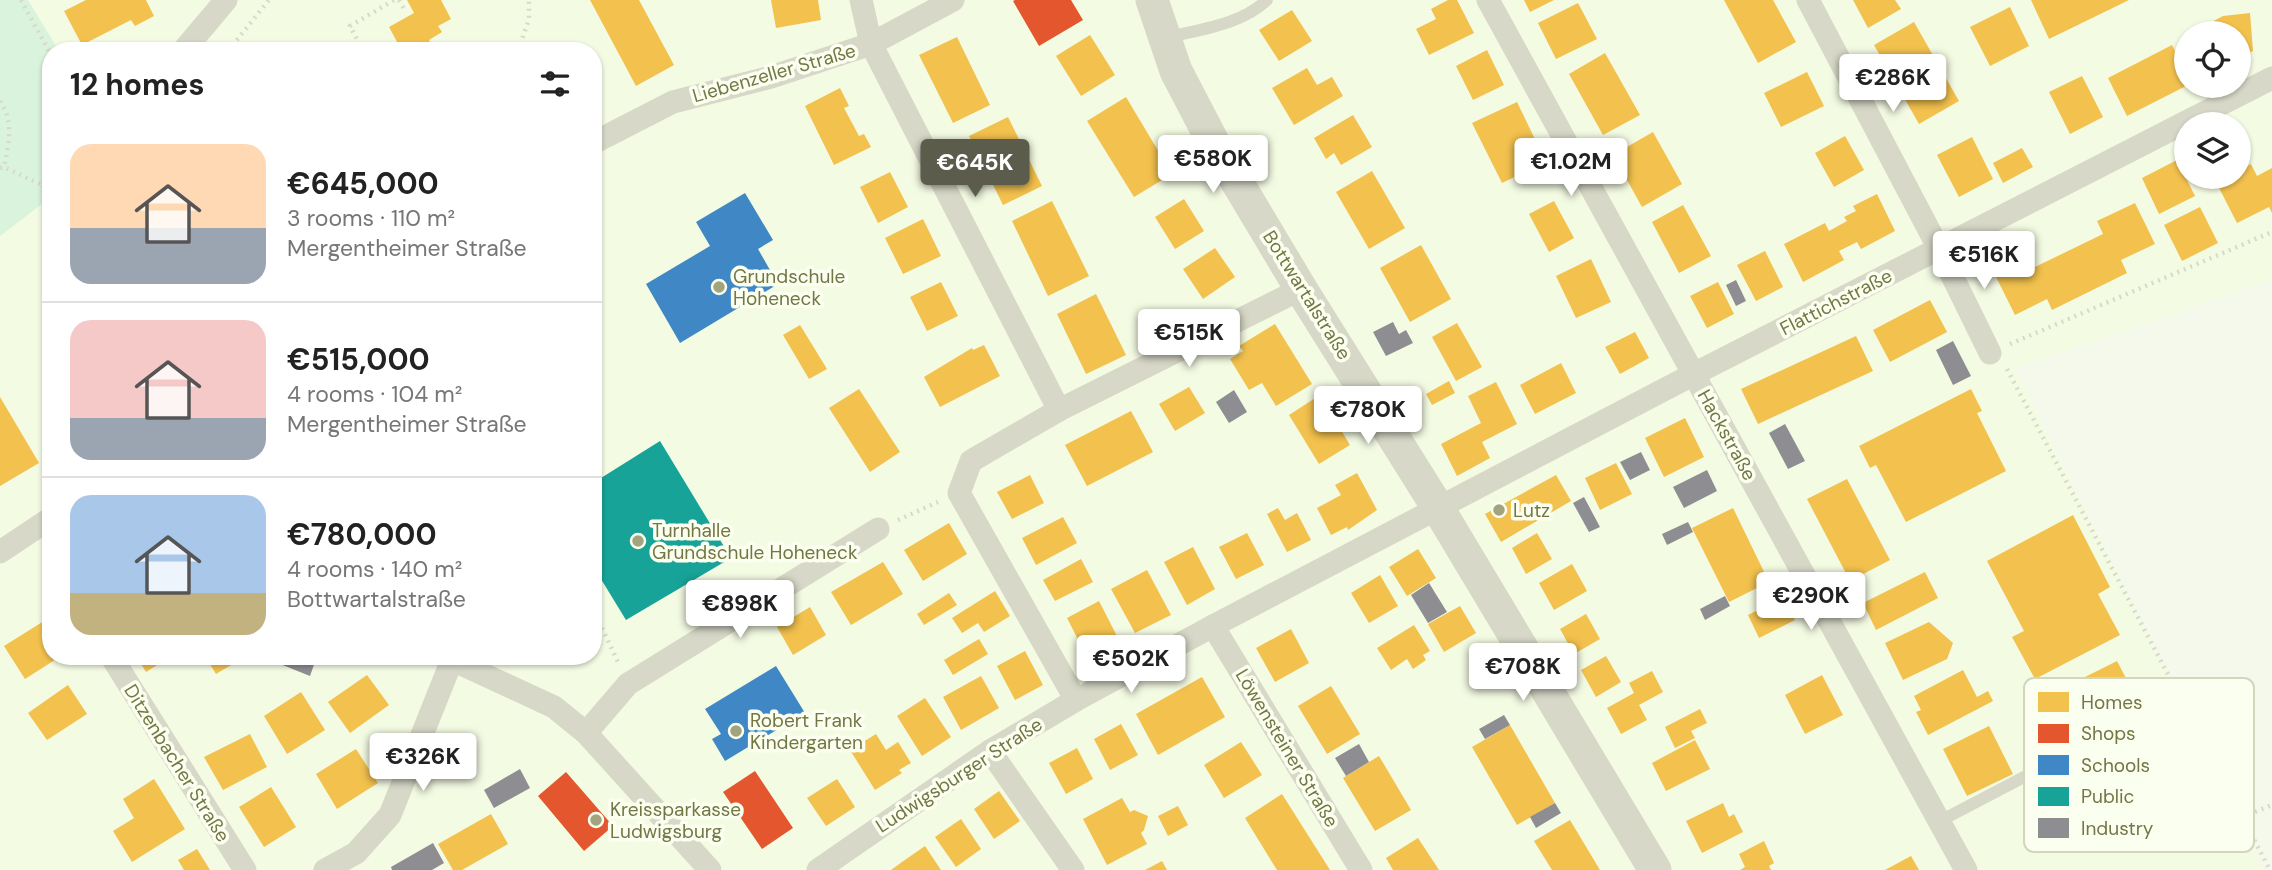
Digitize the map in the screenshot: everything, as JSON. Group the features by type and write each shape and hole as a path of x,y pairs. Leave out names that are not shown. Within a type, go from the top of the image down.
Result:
{"main road":[{"name":"Bottwartalstraße","path":"1153,0 1176,71 1212,141 1438,508 1655,870"}],"street":[{"path":"191,42 226,0"},
{"path":"861,0 872,44 1059,410"},
{"name":"Liebenzeller Straße","path":"602,138 673,102 771,76 872,44 953,0"},
{"name":"Hackstraße","path":"1488,0 1966,870"},
{"path":"1808,0 1990,352"},
{"name":"Flattichstraße","path":"1438,508 2272,78"},
{"path":"1076,700 959,493 971,461 1059,410 1301,289"},
{"name":"Ludwigsburger Straße","path":"818,870 990,751 1076,700 1438,508"},
{"path":"0,552 42,524"},
{"path":"586,733 628,684 877,528"},
{"name":"Löwensteiner Straße","path":"1213,626 1361,870"},
{"name":"Ditzenbacher Straße","path":"117,665 245,870"},
{"path":"325,870 356,853 390,815 445,665"},
{"path":"463,665 554,707 586,733 710,870"},
{"path":"990,751 1073,870"}],"lane":[{"path":"1165,38 1233,21 1256,10 1267,0"},
{"path":"1940,821 2024,777"}],"path":[{"path":"21,0 44,42"},
{"path":"235,42 270,0"},
{"path":"358,42 350,26 394,0"},
{"path":"399,0 406,12"},
{"path":"521,42 529,19 529,0"},
{"path":"0,102 8,112 9,130 2,167 42,185"},
{"path":"1990,352 2272,232"},
{"path":"1990,352 2001,359 2169,678"},
{"path":"877,528 959,493"},
{"path":"602,628 628,684"},
{"path":"2254,812 2272,805"},
{"path":"2254,840 2270,870"}],"shaded area":[{"path":"0,0 2272,0 2272,280 2015,368 2169,678 2024,678 2024,852 2254,852 2254,850 2264,870 0,870"},
{"path":"0,0 28,0 54,42 42,42 42,204 0,236"}],"building: Homes":[{"path":"86,0 146,0 154,16 135,26 131,20 88,42 80,42 64,11"},
{"path":"407,0 441,0 451,19 438,26 442,32 429,40 430,42 397,42 389,27 414,13"},
{"path":"590,0 639,0 674,65 636,86"},
{"path":"771,0 818,0 821,20 776,28"},
{"path":"1448,0 1457,0 1474,33 1429,55 1416,29 1436,19 1431,9"},
{"path":"1524,0 1554,0 1530,12"},
{"path":"1724,0 1773,0 1796,42 1758,63"},
{"path":"1853,0 1895,0 1901,9 1868,28"},
{"path":"2031,0 2129,0 2049,39"},
{"path":"1578,3 1597,39 1556,59 1538,23"},
{"path":"2010,7 2029,46 1990,66 1970,27"},
{"path":"1292,10 1312,41 1279,61 1259,30"},
{"path":"2250,13 2251,21 2214,21 2223,16"},
{"path":"1914,22 1959,101 1919,124 1874,45"},
{"path":"1090,35 1115,75 1081,96 1056,56"},
{"path":"957,37 990,105 953,123 919,55"},
{"path":"2172,45 2174,49 2174,92 2127,116 2108,78"},
{"path":"1487,50 1504,85 1473,100 1456,66"},
{"path":"1605,53 1640,115 1603,135 1569,74"},
{"path":"1307,68 1317,85 1332,77 1343,96 1294,125 1272,88"},
{"path":"1807,72 1824,106 1781,127 1764,93"},
{"path":"2082,76 2103,117 2070,134 2049,92"},
{"path":"840,88 849,106 844,108 859,136 864,134 871,147 834,165 805,106"},
{"path":"1126,97 1172,174 1134,197 1087,121"},
{"path":"1517,102 1546,162 1502,183 1472,123"},
{"path":"1353,115 1372,147 1341,165 1334,153 1326,159 1314,138"},
{"path":"1008,117 1042,186 1003,205 969,136"},
{"path":"1653,132 1682,184 1642,207 1613,155"},
{"path":"1845,136 1864,170 1834,187 1815,153"},
{"path":"1972,137 1993,179 1959,197 1937,155"},
{"path":"2022,148 2033,167 2003,183 1993,163"},
{"path":"2174,162 2174,189 2192,189 2195,196 2159,214 2142,178"},
{"path":"2251,164 2257,176 2272,168 2272,213 2269,207 2237,223 2220,189 2251,189"},
{"path":"1372,171 1405,228 1369,249 1336,192"},
{"path":"890,172 908,207 878,223 860,187"},
{"path":"1877,194 1895,231 1861,249 1857,242 1839,251 1844,260 1803,282 1784,244 1825,223 1829,231 1847,221 1844,217 1856,211 1853,206"},
{"path":"1184,199 1204,231 1175,249 1155,217"},
{"path":"1052,201 1089,276 1048,296 1012,221"},
{"path":"1554,201 1574,238 1549,252 1529,214"},
{"path":"2135,203 2155,244 2121,260 2127,273 2052,310 2047,299 2015,315 1994,273 2029,256 2035,267 2103,234 2097,221"},
{"path":"1683,205 1711,256 1679,273 1652,222"},
{"path":"2200,207 2218,243 2182,261 2164,225"},
{"path":"923,219 941,256 903,274 885,238"},
{"path":"1421,245 1451,299 1410,322 1380,268"},
{"path":"1215,248 1235,277 1203,299 1183,269"},
{"path":"1765,251 1783,287 1756,301 1737,265"},
{"path":"1591,259 1611,302 1576,318 1556,276"},
{"path":"941,282 958,316 927,331 910,297"},
{"path":"1718,282 1734,314 1707,328 1690,296"},
{"path":"1096,294 1126,355 1086,374 1057,314"},
{"path":"1930,300 1947,332 1890,362 1873,330"},
{"path":"1457,323 1482,367 1456,381 1432,337"},
{"path":"1275,324 1312,384 1276,406 1262,383 1249,390 1230,359 1243,351 1239,346"},
{"path":"800,325 827,369 809,379 783,335"},
{"path":"1635,332 1649,358 1620,374 1605,347"},
{"path":"1856,336 1873,371 1758,424 1741,389"},
{"path":"984,345 1000,376 940,407 924,377 972,348 973,350"},
{"path":"1561,363 1576,393 1535,414 1520,385"},
{"path":"1449,381 1455,393 1432,405 1426,394"},
{"path":"1496,382 1517,424 1482,442 1490,458 1457,476 1441,444 1481,423 1468,396"},
{"path":"1189,387 1205,413 1175,431 1159,404"},
{"path":"859,389 900,452 870,472 829,408"},
{"path":"1971,389 1982,411 1977,413 2006,471 1906,522 1876,465 1870,468 1859,446"},
{"path":"1320,395 1350,445 1319,464 1289,415"},
{"path":"0,397 39,463 0,486"},
{"path":"1131,411 1153,452 1087,486 1065,445"},
{"path":"1685,418 1704,457 1664,477 1645,438"},
{"path":"1616,463 1632,494 1600,510 1585,478"},
{"path":"1357,473 1377,510 1348,530 1347,527 1331,535 1317,508 1341,495 1335,485"},
{"path":"1030,475 1044,503 1012,519 997,492"},
{"path":"1556,475 1571,501 1501,542 1485,514"},
{"path":"1847,479 1890,560 1850,581 1807,499"},
{"path":"1278,508 1285,520 1297,513 1311,540 1287,552 1267,514"},
{"path":"1733,508 1769,582 1729,602 1692,528"},
{"path":"2073,515 2110,587 2098,594 2120,635 2034,678 2012,637 2024,631 1987,561"},
{"path":"1063,517 1077,543 1036,565 1022,538"},
{"path":"949,523 967,554 923,581 904,550"},
{"path":"1247,533 1264,565 1236,579 1219,547"},
{"path":"1537,533 1552,559 1526,574 1512,548"},
{"path":"1193,547 1215,589 1187,605 1164,562"},
{"path":"1418,549 1436,578 1407,596 1389,567"},
{"path":"1081,559 1093,582 1055,601 1043,580"},
{"path":"883,562 903,594 851,625 831,592"},
{"path":"1572,564 1587,591 1554,610 1539,583"},
{"path":"1147,570 1171,615 1135,633 1111,589"},
{"path":"1925,572 1938,598 1876,630 1863,603"},
{"path":"1380,575 1398,606 1369,623 1351,593"},
{"path":"995,591 1010,616 984,632 978,623 962,633 952,618"},
{"path":"949,593 957,605 924,625 917,614"},
{"path":"1783,597 1795,620 1759,638 1748,615"},
{"path":"1099,601 1121,644 1089,661 1067,618"},
{"path":"1460,606 1476,633 1444,652 1428,624"},
{"path":"810,607 826,635 793,655 777,627"},
{"path":"1586,614 1600,639 1574,654 1560,629"},
{"path":"42,622 42,665 47,665 25,679 4,646"},
{"path":"1929,622 1953,643 1947,659 1903,680 1885,643"},
{"path":"1414,625 1430,651 1423,655 1426,660 1413,669 1407,659 1391,670 1377,648"},
{"path":"1291,629 1309,663 1275,682 1256,648"},
{"path":"979,639 988,654 953,675 944,660"},
{"path":"1025,651 1043,685 1015,700 997,666"},
{"path":"1606,656 1621,682 1596,697 1581,670"},
{"path":"2117,661 2126,678 2083,678"},
{"path":"142,665 157,665 146,672"},
{"path":"210,665 231,665 216,674"},
{"path":"1963,670 1977,697 1988,691 1993,701 1928,735 1916,712 1921,710 1914,696"},
{"path":"1652,671 1663,692 1639,705 1647,720 1621,734 1607,708 1634,693 1629,683"},
{"path":"367,675 389,705 350,733 328,702"},
{"path":"1822,675 1843,715 1805,734 1785,695"},
{"path":"981,676 999,708 961,730 943,697"},
{"path":"1202,677 1225,717 1158,755 1136,714"},
{"path":"68,685 87,714 47,740 28,713"},
{"path":"1331,686 1360,734 1327,754 1298,706"},
{"path":"301,692 325,730 287,754 264,716"},
{"path":"925,698 951,737 922,756 897,716"},
{"path":"1700,709 1707,723 1691,731 1695,738 1675,748 1665,727"},
{"path":"1121,724 1138,755 1110,770 1094,739"},
{"path":"1510,725 1555,803 1517,825 1472,747"},
{"path":"1989,726 2013,774 1967,796 1943,749"},
{"path":"250,734 267,767 223,790 204,757"},
{"path":"876,734 886,750 898,742 911,763 899,770 902,773 875,790 850,750"},
{"path":"1695,740 1710,769 1666,791 1652,763"},
{"path":"1241,742 1262,775 1224,798 1204,765"},
{"path":"1077,748 1093,779 1066,794 1049,763"},
{"path":"356,749 378,783 337,809 316,774"},
{"path":"1379,756 1411,810 1375,831 1343,778"},
{"path":"154,779 185,829 132,862 113,831 134,818 123,799"},
{"path":"837,779 855,807 826,826 807,798"},
{"path":"271,787 296,827 264,847 239,807"},
{"path":"999,791 1020,821 994,839 974,809"},
{"path":"1282,794 1330,870 1277,870 1245,818"},
{"path":"1122,798 1130,812 1134,810 1148,816 1141,833 1147,844 1107,865 1083,819"},
{"path":"1723,803 1729,817 1734,814 1743,832 1702,853 1686,821"},
{"path":"1178,806 1188,825 1168,836 1158,816"},
{"path":"491,814 508,844 462,870 453,870 438,844"},
{"path":"961,819 981,849 956,867 935,837"},
{"path":"1570,820 1600,870 1552,870 1534,841"},
{"path":"1418,838 1439,870 1393,870 1386,858"},
{"path":"1764,841 1774,863 1769,866 1771,870 1740,870 1745,867 1739,854"},
{"path":"925,846 941,870 891,870 902,862"},
{"path":"197,849 210,870 184,870 178,860"},
{"path":"1911,856 1919,870 1885,870"},
{"path":"1162,861 1167,870 1145,870"}],"building: Shops":[{"path":"1071,0 1083,20 1039,46 1013,1"},
{"path":"755,771 793,828 762,849 723,792"},
{"path":"566,772 613,826 584,851 538,796"}],"building: Schools":[{"path":"745,193 773,240 758,249 778,284 680,343 646,284 710,246 696,222"},
{"path":"776,666 805,713 725,761 712,739 721,734 705,709"}],"building: Public":[{"path":"660,441 731,558 626,620 602,581 602,477"}],"building: Industry":[{"path":"1736,280 1746,301 1736,306 1726,285"},
{"path":"1393,322 1399,334 1406,330 1413,343 1386,356 1373,332"},
{"path":"1953,341 1971,376 1953,385 1936,350"},
{"path":"1234,390 1247,412 1229,423 1216,402"},
{"path":"1785,424 1805,461 1788,469 1769,433"},
{"path":"1641,452 1650,470 1630,480 1620,462"},
{"path":"1707,470 1717,491 1684,508 1673,487"},
{"path":"1584,497 1600,527 1589,532 1573,503"},
{"path":"1688,522 1693,532 1667,545 1662,534"},
{"path":"1429,583 1447,612 1428,623 1411,595"},
{"path":"1725,596 1730,606 1705,620 1700,609"},
{"path":"282,665 314,665 310,676"},
{"path":"1504,715 1510,725 1485,739 1479,729"},
{"path":"1359,744 1369,762 1346,776 1335,758"},
{"path":"520,769 530,788 494,808 484,790"},
{"path":"1555,803 1561,813 1536,828 1530,817"},
{"path":"433,843 444,863 432,870 392,870 391,867"}],"place":[{"name":"Grundschule Hoheneck","path":"719,287"},
{"name":"Lutz","path":"1499,510"},
{"name":"Turnhalle Grundschule Hoheneck","path":"638,541"},
{"name":"Robert Frank Kindergarten","path":"736,731"},
{"name":"Kreissparkasse Ludwigsburg","path":"596,820"}]}
